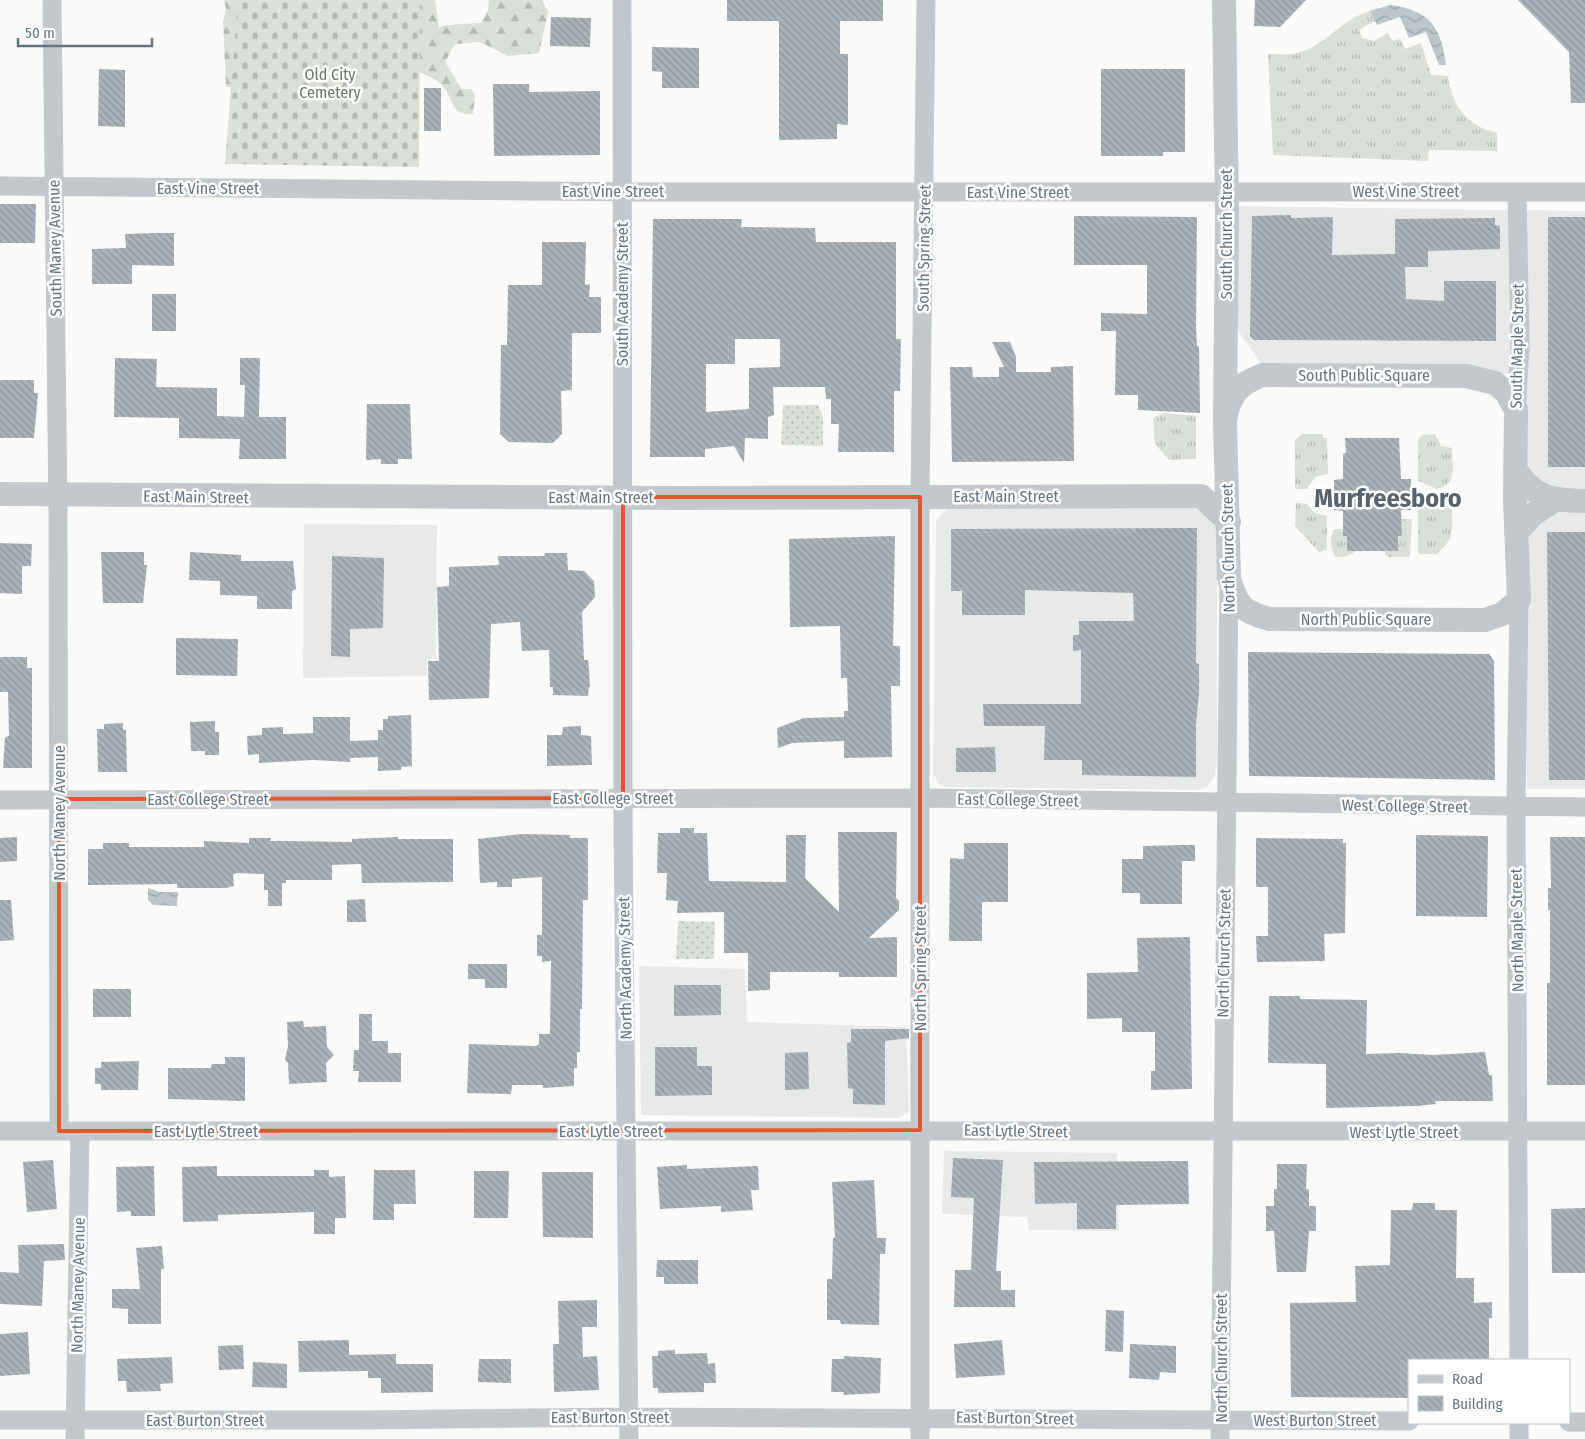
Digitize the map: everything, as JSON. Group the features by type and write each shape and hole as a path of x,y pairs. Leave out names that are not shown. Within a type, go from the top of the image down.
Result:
{"street":[{"name":"South Maney Avenue","path":"52,0 58,495"},
{"name":"South Academy Street","path":"622,0 623,497"},
{"name":"South Spring Street","path":"920,496 926,0"},
{"name":"South Church Street","path":"1224,0 1226,192 1225,421 1227,468"},
{"name":"East Vine Street","path":"0,186 621,191 1226,192"},
{"name":"West Vine Street","path":"1226,192 1585,192"},
{"name":"South Maple Street","path":"1515,500 1516,410 1520,347 1517,192"},
{"name":"South Public Square","path":"1225,421 1227,404 1241,386 1263,375 1466,376 1495,383 1506,392 1516,410"},
{"path":"1227,468 1201,496 1228,522"},
{"name":"North Church Street","path":"1220,1439 1229,578 1227,468"},
{"path":"1515,469 1522,481 1542,496 1555,500 1585,501"},
{"name":"East Main Street","path":"0,494 623,497 1201,496"},
{"name":"North Maney Avenue","path":"58,495 59,1131"},
{"name":"North Spring Street","path":"920,496 920,1439"},
{"name":"North Academy Street","path":"623,497 623,798 629,1439"},
{"name":"North Maple Street","path":"1515,500 1518,600 1516,807 1519,1359"},
{"path":"1516,533 1532,515 1555,500"},
{"name":"North Public Square","path":"1229,578 1234,596 1240,607 1252,615 1270,619 1485,620 1502,614 1518,600"},
{"name":"East College Street","path":"0,800 920,798 1226,803"},
{"name":"West College Street","path":"1226,803 1585,807"},
{"name":"East Lytle Street","path":"0,1131 920,1130 1222,1133"},
{"name":"North Maney Avenue","path":"75,1430 80,1131"},
{"name":"West Lytle Street","path":"1222,1133 1585,1131"},
{"name":"East Burton Street","path":"0,1420 75,1430 630,1417 1220,1420"},
{"name":"West Burton Street","path":"1220,1420 1408,1421"},
{"path":"1570,1422 1585,1422"},
{"path":"1519,1424 1519,1439"}],"highlighted area":[{"path":"623,497 920,497 920,1130 59,1131 59,799 623,798"}],"shaded area":[{"path":"1237,206 1585,211 1585,789 1527,789 1526,472 1521,374 1266,370 1234,325"},
{"path":"1174,504 1202,510 1217,527 1217,760 1215,776 1206,788 1198,790 947,787 939,784 933,774 936,521 951,507"},
{"path":"304,524 437,525 436,659 427,659 427,676 303,678"},
{"path":"639,966 745,969 747,1022 906,1027 909,1111 899,1118 641,1115"},
{"path":"944,1151 1117,1153 1119,1231 1029,1230 1027,1217 942,1214"}],"green space":[{"path":"224,0 257,0 241,91 226,86 223,21 226,9"},
{"name":"Old City Cemetery","path":"238,0 420,0 419,167 225,164"},
{"path":"416,0 435,0 439,28 446,25 481,23 488,10 489,0 542,0 548,12 539,53 508,56 480,42 455,44 445,62 462,89 471,89 475,96 473,114 460,112 453,105 442,85 414,69"},
{"path":"1370,11 1375,21 1359,30 1362,38 1374,41 1388,33 1393,41 1400,39 1405,49 1421,43 1431,75 1448,76 1453,97 1463,113 1477,125 1497,133 1497,151 1429,150 1428,161 1273,155 1268,54 1289,54 1313,47 1350,21"},
{"path":"783,405 818,405 823,417 823,446 781,445"},
{"path":"1164,413 1196,416 1196,459 1169,460 1155,444 1153,418"},
{"path":"1302,434 1323,434 1323,438 1327,438 1328,474 1315,477 1307,489 1295,489 1295,440"},
{"path":"1435,434 1441,446 1452,448 1453,461 1451,479 1444,487 1437,489 1418,481 1418,440 1422,435"},
{"path":"1433,500 1446,502 1449,509 1452,509 1450,539 1437,554 1418,554 1418,511"},
{"path":"1296,503 1307,504 1315,513 1327,516 1327,550 1319,552 1295,526"},
{"path":"1401,519 1411,519 1412,522 1410,555 1409,557 1388,557 1384,551 1398,551 1398,536 1402,536"},
{"path":"1334,529 1343,529 1343,536 1347,536 1347,551 1355,551 1353,553 1336,557 1331,543"},
{"path":"678,921 715,922 714,959 676,959"}],"water":[{"path":"1390,5 1415,11 1431,23 1441,40 1446,65 1439,65 1426,32 1409,38 1400,17 1377,25 1370,11"},
{"path":"148,888 160,892 178,892 177,906 153,905 148,900"}],"building":[{"path":"727,0 883,0 883,21 840,21 840,54 848,54 848,125 837,124 837,139 779,140 779,21 727,21"},
{"path":"1255,0 1306,0 1280,27 1254,26"},
{"path":"1518,0 1585,0 1585,103 1571,103 1569,52"},
{"path":"551,17 591,18 590,47 550,46"},
{"path":"652,47 699,48 699,88 662,88 662,72 652,71"},
{"path":"99,69 125,70 125,127 98,126"},
{"path":"1101,69 1185,69 1185,152 1163,152 1163,156 1101,156"},
{"path":"493,84 529,84 529,92 600,91 600,155 494,156"},
{"path":"424,88 441,88 441,131 424,131"},
{"path":"0,204 36,204 35,243 0,243"},
{"path":"1291,215 1291,218 1333,217 1332,255 1395,254 1395,219 1495,218 1495,225 1500,226 1500,249 1428,251 1428,267 1405,267 1406,299 1444,301 1444,281 1496,281 1496,341 1254,340 1250,336 1252,216"},
{"path":"1074,216 1197,217 1196,329 1197,346 1199,346 1200,413 1138,410 1138,395 1115,395 1116,331 1101,331 1101,313 1147,314 1147,265 1074,265"},
{"path":"1548,217 1585,217 1585,467 1548,467"},
{"path":"653,219 742,219 741,227 815,228 816,242 896,242 896,339 901,339 900,391 894,391 894,452 838,452 839,424 831,424 831,399 826,399 825,387 773,387 774,415 768,417 768,439 745,438 744,463 734,446 705,449 705,457 650,457","holes":["735,339 780,339 780,367 749,368 749,409 706,412 706,364 735,364"]},
{"path":"174,233 174,266 132,265 132,284 92,284 92,249 126,248 125,234"},
{"path":"542,242 586,242 585,285 590,284 589,297 601,297 601,333 572,333 572,390 561,391 562,434 553,443 509,442 500,434 501,345 507,345 508,285 542,285"},
{"path":"152,294 176,294 176,331 152,331"},
{"path":"992,342 1010,342 1016,357 1016,372 1051,372 1051,367 1073,366 1074,461 952,462 950,367 972,367 973,377 999,377 999,367 1004,367"},
{"path":"115,358 157,359 156,387 217,388 217,416 244,417 245,385 240,385 240,358 260,358 259,417 286,417 286,459 239,459 240,439 179,438 179,418 114,417"},
{"path":"0,380 34,380 34,393 38,393 34,438 0,438"},
{"path":"367,404 410,404 412,459 398,459 398,464 381,464 381,459 366,460"},
{"path":"1345,438 1399,438 1401,479 1411,479 1411,510 1401,510 1402,536 1398,536 1398,551 1347,551 1347,536 1343,536 1343,511 1334,510 1334,480 1343,479 1343,454 1346,453"},
{"path":"1197,528 1196,663 1199,664 1199,693 1196,724 1196,777 1082,775 1082,760 1044,760 1045,726 984,726 983,704 1081,704 1081,650 1073,651 1073,635 1079,635 1079,621 1134,621 1133,593 1025,590 1025,615 962,615 962,591 951,591 951,529"},
{"path":"1547,532 1585,532 1585,780 1549,780"},
{"path":"895,536 893,646 900,646 900,686 891,686 892,757 844,758 844,741 792,743 778,748 777,728 804,718 844,717 844,711 848,711 847,678 841,678 840,626 790,627 789,539"},
{"path":"0,543 32,544 31,566 22,566 22,594 0,593"},
{"path":"101,552 144,552 144,565 147,565 143,603 103,603"},
{"path":"190,552 241,555 241,561 293,561 296,589 292,591 292,609 257,609 257,596 220,595 220,581 189,580"},
{"path":"545,553 567,553 568,570 584,571 594,581 595,597 582,612 584,660 588,660 589,669 590,687 588,696 553,695 553,687 550,687 549,650 522,651 520,622 491,624 489,698 429,700 428,661 439,661 437,587 449,586 449,567 499,565 498,556 544,556"},
{"path":"332,556 384,558 383,628 350,629 350,657 331,656"},
{"path":"176,638 238,639 237,676 176,675"},
{"path":"1248,652 1489,654 1494,661 1495,780 1249,776"},
{"path":"0,657 27,657 27,668 32,668 32,768 3,768 5,737 9,736 8,692 0,692"},
{"path":"411,715 412,766 401,767 401,770 378,771 378,757 350,758 350,762 313,760 259,763 259,754 248,755 247,736 262,735 262,728 283,727 283,734 313,733 313,717 350,717 350,741 378,740 378,730 383,730 383,719 388,719 388,716"},
{"path":"215,721 215,732 219,732 219,755 205,755 205,751 191,751 190,722"},
{"path":"123,723 123,730 126,730 127,772 98,772 97,729 104,729 104,724"},
{"path":"581,726 581,735 591,736 592,765 547,766 547,735 562,735 563,727"},
{"path":"995,747 996,772 956,772 956,748"},
{"path":"680,828 694,828 694,833 707,833 709,881 786,882 786,835 806,835 805,878 839,912 838,832 897,832 896,898 899,901 899,910 869,938 897,937 897,977 839,977 839,972 770,972 770,990 748,991 748,953 724,953 724,912 677,913 678,901 666,900 667,873 657,873 658,833 680,833"},
{"path":"522,834 570,835 570,838 588,838 588,900 583,900 580,1052 577,1052 577,1068 574,1068 574,1086 543,1088 543,1085 512,1085 511,1094 467,1093 469,1044 536,1046 539,1044 539,1034 550,1034 551,961 542,962 542,956 537,956 537,935 542,935 542,877 512,879 512,887 497,887 497,882 480,883 478,839"},
{"path":"1416,835 1488,836 1487,917 1416,916"},
{"path":"17,837 17,861 0,862 0,838"},
{"path":"398,837 398,839 453,839 453,882 362,883 361,864 332,865 332,880 286,880 286,883 282,883 282,906 268,906 268,890 264,890 264,874 236,873 233,875 234,886 226,888 177,888 177,884 88,885 88,849 103,849 103,843 129,843 129,847 204,847 204,841 249,843 249,838 271,838 270,841 352,842 352,839"},
{"path":"1550,837 1585,837 1585,1085 1547,1085 1547,983 1550,983 1550,910 1548,910 1548,888 1551,888"},
{"path":"1256,838 1343,839 1343,843 1346,843 1345,933 1324,934 1325,961 1257,962 1256,936 1268,936 1268,887 1256,887"},
{"path":"964,843 1008,843 1008,902 982,902 982,941 949,941 950,858 964,859"},
{"path":"1195,845 1195,861 1182,861 1182,904 1140,904 1140,893 1122,893 1122,859 1143,859 1143,846"},
{"path":"365,899 366,922 347,922 347,900"},
{"path":"0,900 11,900 14,940 0,941"},
{"path":"1190,937 1192,1089 1151,1090 1151,1071 1155,1071 1155,1032 1122,1032 1122,1018 1087,1019 1087,973 1138,972 1137,938"},
{"path":"468,964 507,964 507,988 485,988 485,979 468,979"},
{"path":"674,985 721,985 721,1015 674,1016"},
{"path":"93,989 131,989 131,1017 93,1017"},
{"path":"1269,996 1300,996 1300,999 1367,1000 1366,1054 1400,1053 1433,1055 1485,1052 1489,1075 1492,1075 1493,1101 1435,1101 1436,1104 1417,1106 1326,1108 1326,1064 1268,1063"},
{"path":"359,1014 372,1014 372,1041 388,1041 388,1053 401,1053 401,1082 358,1082 359,1071 353,1071 354,1050 359,1050"},
{"path":"303,1021 304,1027 326,1026 327,1047 334,1055 326,1063 327,1082 289,1084 288,1063 285,1060 288,1046 287,1022"},
{"path":"851,1029 909,1029 909,1038 885,1041 885,1105 853,1104 853,1089 848,1088 847,1043 851,1042"},
{"path":"655,1047 697,1047 697,1066 712,1066 712,1095 655,1096"},
{"path":"808,1052 809,1089 785,1090 785,1053"},
{"path":"225,1057 245,1057 245,1101 168,1099 168,1068 211,1068 212,1064 225,1064"},
{"path":"139,1061 138,1090 101,1090 101,1084 95,1084 95,1068 101,1068 101,1062"},
{"path":"953,1158 1003,1160 996,1271 1001,1271 1001,1290 1015,1290 1015,1307 954,1307 955,1270 971,1270 974,1198 951,1197"},
{"path":"53,1160 57,1209 27,1212 23,1162"},
{"path":"1188,1161 1189,1204 1116,1205 1116,1229 1077,1229 1077,1203 1035,1204 1034,1162"},
{"path":"1277,1164 1307,1164 1306,1189 1309,1190 1309,1206 1316,1206 1316,1231 1309,1231 1306,1272 1277,1272 1274,1231 1266,1231 1266,1206 1274,1206 1274,1189 1277,1189"},
{"path":"687,1165 687,1169 758,1166 759,1190 751,1190 753,1210 721,1212 721,1206 660,1209 657,1167"},
{"path":"154,1166 155,1216 131,1216 131,1211 117,1212 116,1167"},
{"path":"217,1166 217,1176 314,1176 314,1170 329,1170 329,1177 345,1176 346,1218 335,1218 335,1234 314,1234 314,1212 218,1215 218,1221 183,1222 182,1167"},
{"path":"374,1170 415,1170 416,1204 394,1204 394,1220 373,1220"},
{"path":"474,1171 509,1171 508,1218 474,1218"},
{"path":"542,1172 593,1172 593,1238 543,1237"},
{"path":"874,1180 877,1238 886,1238 885,1254 880,1254 879,1325 841,1324 840,1320 827,1320 827,1279 832,1279 833,1238 835,1238 832,1182"},
{"path":"1413,1203 1435,1203 1435,1210 1457,1210 1456,1278 1474,1278 1474,1303 1492,1302 1492,1318 1489,1318 1489,1359 1408,1359 1408,1398 1291,1397 1290,1303 1356,1302 1355,1266 1390,1265 1391,1210 1412,1210"},
{"path":"1585,1208 1585,1273 1552,1273 1551,1209"},
{"path":"64,1244 65,1260 44,1261 42,1306 0,1304 0,1272 19,1273 18,1245"},
{"path":"162,1246 164,1269 161,1269 161,1324 128,1324 128,1309 112,1308 112,1289 140,1289 136,1248"},
{"path":"657,1260 698,1260 698,1284 664,1284 664,1277 656,1277"},
{"path":"597,1300 597,1327 582,1327 583,1357 597,1356 599,1390 554,1392 553,1344 559,1344 558,1301"},
{"path":"1106,1310 1124,1311 1123,1352 1105,1351"},
{"path":"28,1332 30,1374 0,1376 0,1334"},
{"path":"349,1340 349,1355 396,1354 396,1364 433,1364 433,1392 381,1393 381,1378 368,1378 368,1371 299,1372 298,1341"},
{"path":"1002,1340 1005,1375 956,1378 954,1344"},
{"path":"1130,1344 1176,1346 1176,1373 1160,1372 1159,1380 1129,1378"},
{"path":"243,1345 244,1369 219,1370 218,1346"},
{"path":"675,1350 675,1354 707,1353 708,1364 715,1363 716,1383 704,1383 704,1392 658,1393 658,1388 653,1388 652,1356 658,1356 658,1351"},
{"path":"844,1356 881,1358 880,1393 843,1395 844,1392 831,1392 832,1359 844,1359"},
{"path":"172,1357 173,1383 160,1384 161,1391 127,1392 126,1381 118,1381 117,1359"},
{"path":"479,1359 511,1359 511,1383 478,1382"},
{"path":"253,1362 287,1364 287,1388 252,1387"}],"district":[{"name":"Murfreesboro","path":"1388,498"}]}
